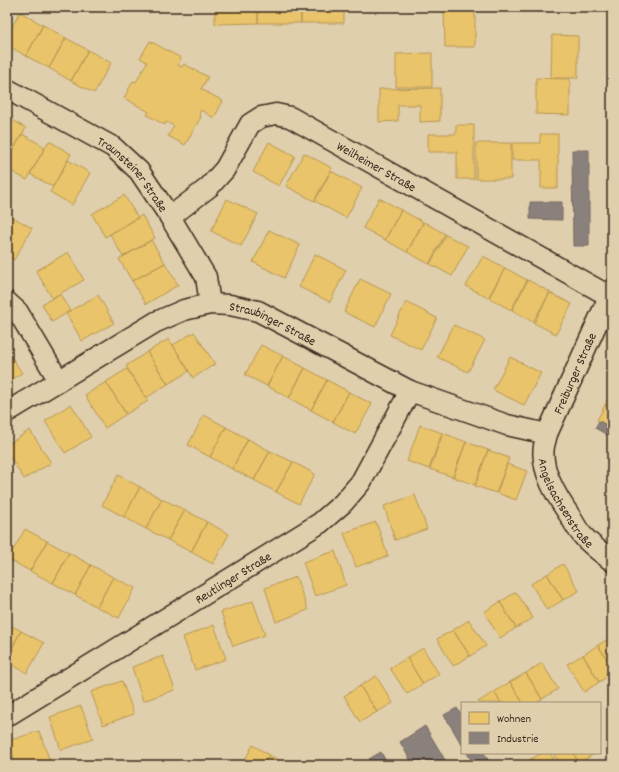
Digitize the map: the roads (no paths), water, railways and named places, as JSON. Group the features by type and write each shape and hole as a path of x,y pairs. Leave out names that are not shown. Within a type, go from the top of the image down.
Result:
{"street":[{"name":"Traunsteiner Straße","path":"7,88 113,147 139,171 170,217 206,277 210,304"},
{"name":"Weilheimer Straße","path":"170,217 209,187 225,169 250,124 261,117 276,114 290,117 611,293"},
{"name":"Freiburger Straße","path":"547,434 611,293"},
{"path":"7,302 18,312 59,381"},
{"name":"Straubinger Straße","path":"7,412 156,322 184,310 210,304 230,305 258,311 410,391 507,425 547,434"},
{"name":"Reutlinger Straße","path":"7,716 320,523 343,504 361,482 410,391"},
{"name":"Angelsachsenstraße","path":"547,434 544,447 544,459 550,480 558,498 583,536 592,546 612,561"}]}
